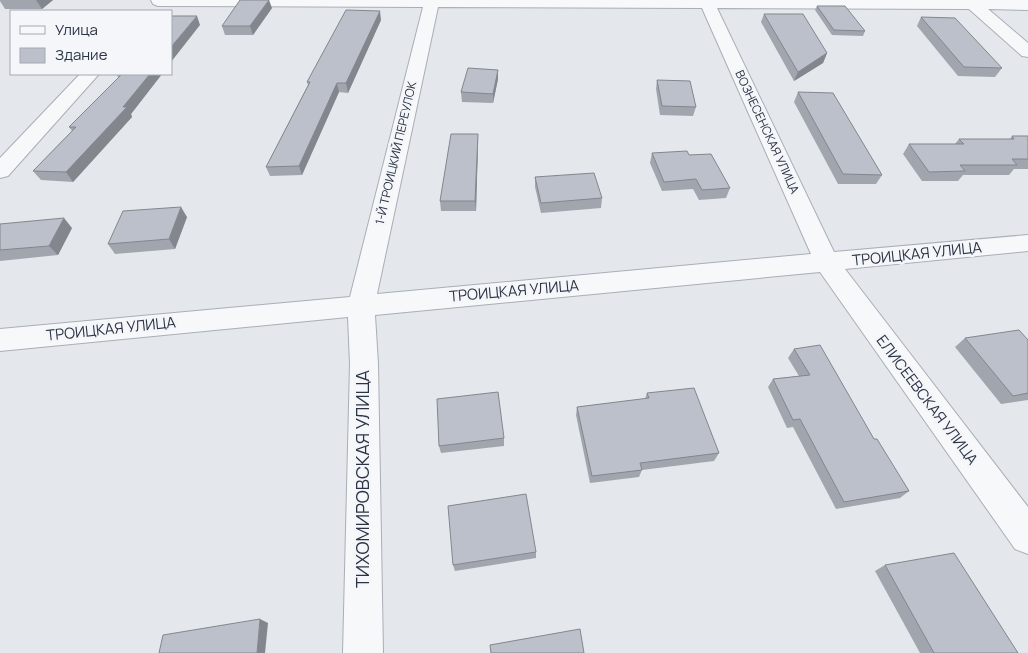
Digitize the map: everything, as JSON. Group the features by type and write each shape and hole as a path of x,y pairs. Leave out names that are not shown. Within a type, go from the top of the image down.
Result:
{"street":[{"name":"1-Й ТРОИЦКИЙ ПЕРЕУЛОК","path":"361,305 432,2"},
{"path":"155,4 707,2 1028,5"},
{"name":"ВОЗНЕСЕНСКАЯ УЛИЦА","path":"707,2 827,263"},
{"path":"972,4 1028,52"},
{"path":"0,171 89,75"},
{"name":"ТРОИЦКАЯ УЛИЦА","path":"0,340 1028,243"},
{"name":"ЕЛИСЕЕВСКАЯ УЛИЦА","path":"827,263 1028,536"},
{"name":"ТИХОМИРОВСКАЯ УЛИЦА","path":"361,305 364,364 362,653"}],"building":[{"path":"240,0 269,0 250,26 222,26"},
{"path":"817,6 845,6 865,31 834,30"},
{"path":"346,10 380,11 346,83 337,83 299,166 266,167 310,82 307,82"},
{"path":"764,14 803,14 827,53 798,72"},
{"path":"172,16 197,16 172,46"},
{"path":"921,17 955,18 1002,68 964,67"},
{"path":"468,68 498,70 493,94 461,92"},
{"path":"121,75 149,75 123,107 127,107 66,172 33,171 76,127 69,127"},
{"path":"657,80 690,81 696,107 662,106"},
{"path":"798,92 833,93 882,175 843,174"},
{"path":"451,134 478,134 475,201 440,201"},
{"path":"1012,136 1028,136 1028,159 1012,159 1017,165 960,165 965,171 929,172 909,144 964,144 959,139 1014,139"},
{"path":"687,151 689,155 711,154 730,188 702,190 696,179 664,182 652,153"},
{"path":"594,173 602,198 541,203 535,177"},
{"path":"181,207 169,239 108,244 123,211"},
{"path":"64,218 49,246 0,250 0,224"},
{"path":"1019,330 1028,340 1028,393 1013,396 965,338"},
{"path":"820,345 874,439 877,439 909,491 844,502 800,419 793,420 773,379 810,375 794,349"},
{"path":"694,388 719,453 640,463 642,470 592,476 577,407 649,398 647,393"},
{"path":"498,392 504,438 439,446 437,399"},
{"path":"526,494 536,552 453,565 448,506"},
{"path":"954,553 1018,653 934,653 885,565"},
{"path":"260,619 257,653 159,653 163,635"},
{"path":"580,629 584,653 491,653 490,645"}]}
